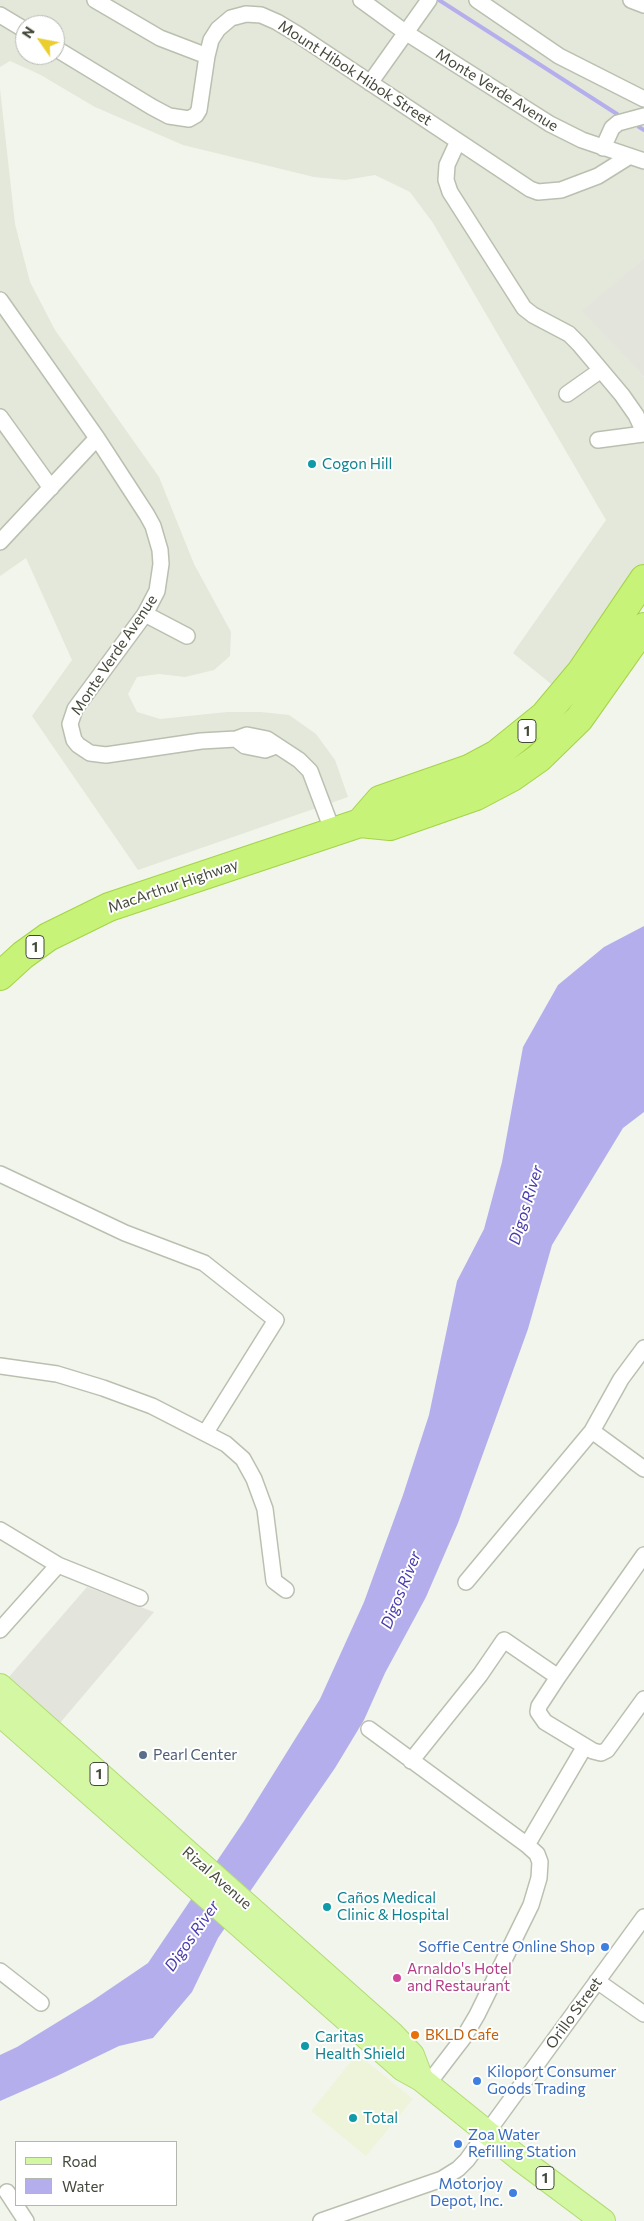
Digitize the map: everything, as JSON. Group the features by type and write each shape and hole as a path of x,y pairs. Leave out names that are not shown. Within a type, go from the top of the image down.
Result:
{"highway":[{"name":"1","path":"360,823 380,800 468,769 497,754 544,716 581,672 644,579"},
{"name":"MacArthur Highway","path":"0,976 23,955 48,937 109,907 360,823 390,826 476,796 519,772 539,758 579,719 644,627"}],"main road":[{"name":"Rizal Avenue","path":"0,1686 191,1869 256,1926 403,2069 424,2082 603,2221"},
{"name":"Rizal Avenue","path":"0,1714 191,1869"}],"street":[{"path":"95,0 160,38 207,56"},
{"name":"Monte Verde Avenue","path":"360,0 406,32 550,124 603,148 637,159"},
{"path":"370,83 429,0"},
{"path":"477,0 559,56 644,99"},
{"path":"631,0 644,5"},
{"name":"Mount Hibok Hibok Street","path":"65,54 152,107 178,119 188,119 196,115 200,110 207,56 211,40 218,29 231,18 246,14 261,16 277,22 530,189 538,192 561,190 637,159"},
{"path":"0,15 15,24"},
{"path":"603,148 612,128 618,123 644,116"},
{"path":"458,141 447,165 446,180 450,192 524,308 533,315 569,334 627,402 636,415 644,433 598,440"},
{"name":"Monte Verde Avenue","path":"0,300 98,438 147,515 160,550 160,577 157,591 145,614 75,709 70,724 74,740 90,753 106,755 201,741 236,739 247,735 267,739 299,760 310,771 333,832"},
{"path":"567,394 601,370"},
{"path":"0,417 51,488"},
{"path":"2,536 98,438"},
{"path":"145,614 187,636"},
{"path":"0,1174 125,1233 204,1263 276,1320 206,1432"},
{"path":"466,1582 592,1431 621,1379 644,1348"},
{"path":"0,1366 57,1374 103,1388 152,1406 206,1432 226,1444 243,1459 254,1480 265,1509 274,1581 286,1590"},
{"path":"592,1431 644,1469"},
{"path":"0,1530 58,1565 140,1598"},
{"path":"644,1555 539,1706 539,1716 545,1722 599,1753 607,1750 644,1699"},
{"path":"0,1630 58,1565"},
{"path":"411,1761 480,1676 504,1640 558,1677"},
{"path":"369,1729 527,1845 537,1854 540,1862 539,1878 531,1905 473,2023 424,2082"},
{"path":"527,1845 585,1746"},
{"name":"Orillo Street","path":"321,2221 442,2179 458,2169 488,2133 644,1917"},
{"path":"0,1971 41,2003"},
{"path":"598,1981 644,2014"},
{"path":"6,2192 15,2205"},
{"path":"16,2206 26,2221"}],"shaded area":[{"path":"0,0 644,0 644,258 583,311 644,377 644,571 561,692 513,653 606,520 433,223 410,192 375,175 345,180 314,177 183,145 95,107 39,74 19,65 65,65 65,15 15,15 15,63 10,61 0,67"},
{"path":"0,89 15,224 30,282 55,330 159,477 194,564 231,632 230,656 214,670 185,677 159,674 137,677 128,694 137,712 160,719 227,712 261,712 289,715 316,734 335,760 348,797 138,870 32,716 72,660 26,558 0,576"},
{"path":"644,258 644,377 582,311"},
{"path":"87,1587 154,1612 60,1723 8,1678"},
{"path":"357,2054 413,2099 366,2156 311,2111"}],"water":[{"name":"Digos River","path":"644,926 644,1112 623,1128 552,1245 528,1329 458,1523 426,1597 385,1673 364,1720 335,1768 218,1938 192,1992 153,2038 119,2046 0,2101 0,2055 17,2047 92,2001 148,1963 244,1821 320,1699 364,1602 403,1495 429,1415 457,1281 484,1229 502,1162 523,1047 558,985 604,947"}],"waterway":[{"path":"439,0 617,114"},
{"path":"639,127 644,130"}],"place":[{"name":"Cogon Hill","path":"312,464"},
{"name":"Pearl Center","path":"143,1755"},
{"name":"Caños Medical Clinic & Hospital","path":"327,1907"},
{"name":"Soffie Centre Online Shop","path":"605,1947"},
{"name":"Arnaldo's Hotel and Restaurant","path":"397,1978"},
{"name":"BKLD Cafe","path":"415,2035"},
{"name":"Caritas Health Shield","path":"305,2046"},
{"name":"Kiloport Consumer Goods Trading","path":"477,2081"},
{"name":"Total","path":"353,2118"},
{"name":"Zoa Water Refilling Station","path":"458,2144"},
{"name":"Motorjoy Depot, Inc.","path":"513,2193"}]}
